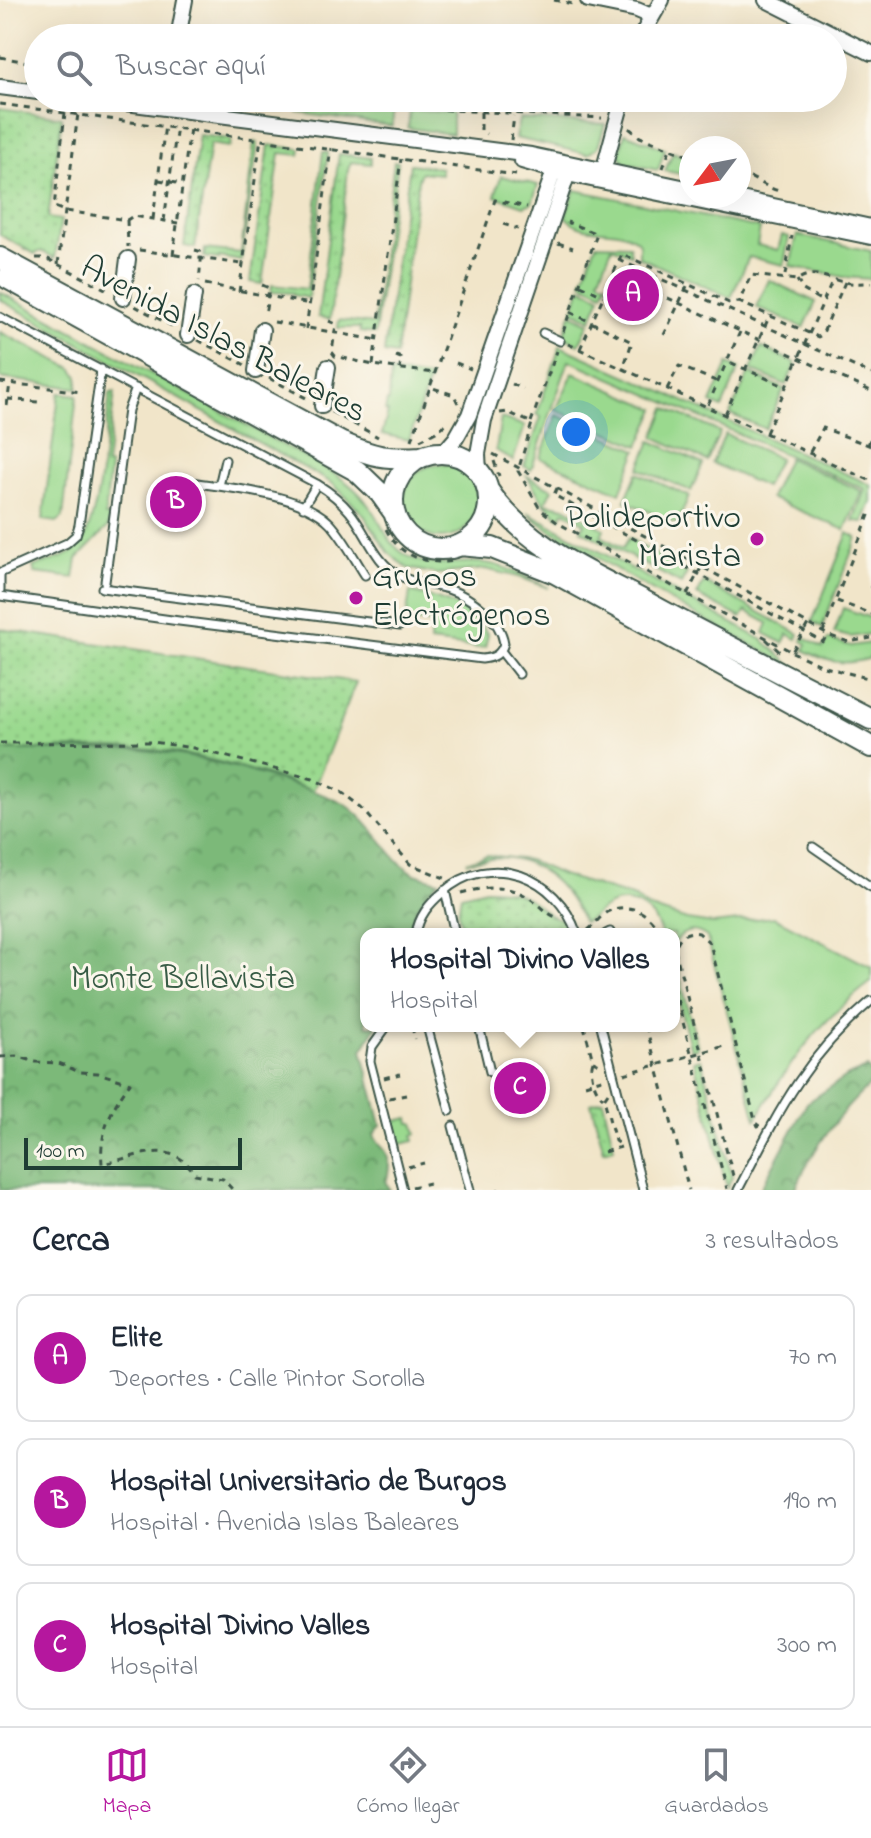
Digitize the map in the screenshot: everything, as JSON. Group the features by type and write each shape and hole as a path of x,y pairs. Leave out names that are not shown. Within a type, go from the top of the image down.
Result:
{"main road":[{"name":"Avenida Islas Baleares","path":"0,258 342,443 387,459 416,450"},
{"name":"Avenida Islas Baleares","path":"0,274 346,463 380,493 395,514"},
{"path":"871,719 694,638 527,560 492,548 424,546 407,535 395,514 393,496 398,479 416,450 467,460 514,523 542,546 694,638 871,747"},
{"path":"460,545 478,532 484,523 489,503 484,481"},
{"path":"694,638 871,732"}],"street":[{"path":"181,24 185,0"},
{"path":"588,0 651,16"},
{"path":"647,24 662,0"},
{"path":"766,0 814,24"},
{"path":"847,41 871,53"},
{"path":"0,87 24,90"},
{"path":"242,112 489,142 561,168 679,187"},
{"path":"602,175 622,112"},
{"path":"443,453 469,415 545,220 561,168"},
{"path":"602,175 871,237"},
{"path":"751,201 871,227"},
{"path":"484,481 478,454 484,420 545,220"},
{"name":"Avenida Islas Baleares","path":"123,298 134,257"},
{"name":"Avenida Islas Baleares","path":"188,335 194,295"},
{"name":"Avenida Islas Baleares","path":"256,371 268,329"},
{"name":"Avenida Islas Baleares","path":"322,406 334,365"}],"lane":[{"path":"0,317 101,369 317,484 344,505 379,559 389,569 411,580 451,590 477,604 501,633 504,643 501,651 482,659 179,621 0,593 0,573 67,543 76,535 101,369"},
{"path":"543,333 560,341"},
{"path":"136,388 128,410 123,474 104,585 400,626"},
{"path":"219,486 225,460"},
{"path":"190,482 261,493 303,507 330,523 365,575"},
{"path":"303,507 317,484"},
{"path":"501,651 519,674"},
{"path":"813,847 871,887"},
{"path":"418,928 425,912 453,883 488,870 525,876 552,894 561,903 574,928"},
{"path":"445,890 454,928"},
{"path":"738,1190 795,1083 832,1037 871,1001"},
{"path":"383,1032 372,1047 370,1061 406,1189"},
{"path":"429,1032 450,1111"},
{"path":"480,1032 490,1072"},
{"path":"602,1032 610,1077 643,1190"},
{"path":"453,1126 470,1190"}],"path":[{"path":"0,57 24,61"},
{"path":"0,104 24,107"},
{"path":"58,112 518,175"},
{"path":"489,142 481,130 481,112 621,122 640,137 679,152"},
{"path":"65,113 53,205 58,210 127,220 133,216 178,223"},
{"path":"58,264 78,114"},
{"path":"500,137 511,140 514,114"},
{"path":"621,122 622,138"},
{"path":"153,219 165,125"},
{"path":"164,221 177,126"},
{"path":"173,255 190,128"},
{"path":"239,292 261,138"},
{"path":"306,329 331,148"},
{"path":"661,172 670,148"},
{"path":"373,365 401,158"},
{"path":"58,164 71,166"},
{"path":"158,180 183,184"},
{"path":"416,450 434,373 495,200 524,208 532,205 538,192 568,202 564,217 568,222 597,234 517,467 540,509 558,523 792,652 825,667 871,679"},
{"path":"127,220 127,247 243,264"},
{"path":"785,277 793,232"},
{"path":"195,250 202,252 199,282 217,289 310,304"},
{"path":"134,257 147,255 147,251"},
{"path":"579,349 622,254 733,304 739,302 810,333 822,335 845,282"},
{"path":"619,260 871,374"},
{"path":"613,273 871,391"},
{"path":"797,280 805,274 845,282 871,283"},
{"path":"735,312 751,275 797,280 803,290 824,302"},
{"path":"766,433 833,279"},
{"path":"580,284 603,296"},
{"path":"664,335 688,284"},
{"path":"262,285 269,288 265,319 282,325 377,340"},
{"path":"211,292 217,289"},
{"path":"828,291 840,295"},
{"path":"570,312 633,343 623,369"},
{"path":"724,415 770,315"},
{"path":"329,321 336,324 332,354 351,361 434,373"},
{"path":"268,329 282,325"},
{"path":"707,407 741,331"},
{"path":"560,341 871,481"},
{"path":"396,356 401,358 400,369"},
{"path":"334,365 351,361"},
{"path":"727,361 786,387"},
{"path":"667,389 679,366 718,382"},
{"path":"0,382 82,392"},
{"path":"7,406 10,383"},
{"path":"430,387 458,398 456,409"},
{"path":"8,399 38,402 38,407"},
{"path":"498,414 507,412 531,422"},
{"path":"810,453 823,428 869,446 871,437"},
{"path":"493,454 825,633 849,642 871,638"},
{"path":"557,488 554,495 823,642 871,510"},
{"path":"687,594 702,566"},
{"path":"836,600 871,614"},
{"path":"792,652 808,624"},
{"path":"0,743 153,742 242,759 313,779 341,792 362,808 410,864 453,883"},
{"path":"458,899 461,892 503,887 523,893 550,915 562,918"},
{"path":"680,937 693,932 703,935 710,943 756,1124"},
{"path":"680,970 733,1177 727,1190 680,1012"},
{"path":"414,1032 416,1038"},
{"path":"586,1032 598,1094 604,1099 615,1141 621,1147 604,1152"},
{"path":"648,1032 689,1190"},
{"path":"585,1084 725,1046"},
{"path":"0,1057 16,1056 36,1062 59,1063 79,1072 98,1073 130,1083 108,1115 100,1148 102,1164 170,1152 185,1159 195,1174 223,1179 233,1190"},
{"path":"593,1061 603,1067 610,1077"},
{"path":"380,1079 400,1074"},
{"path":"604,1099 609,1090"},
{"path":"386,1099 406,1095"},
{"path":"404,1168 424,1163"},
{"path":"406,1189 429,1183"}],"green space":[{"path":"0,108 62,117 48,218 61,220 55,258 41,251 35,254 0,235"},
{"path":"298,112 394,112 392,126"},
{"path":"410,112 452,113 452,134 408,128"},
{"path":"519,120 605,124 598,147 588,154 515,138"},
{"path":"625,133 665,149 658,170 625,163 619,154"},
{"path":"199,135 231,139 230,147 210,144 195,248 184,246"},
{"path":"254,142 258,143 241,261 204,257 205,249 241,253"},
{"path":"269,145 301,149 300,155 280,153 262,284 250,282"},
{"path":"323,152 328,152 308,298 293,293 271,292 272,285 307,289"},
{"path":"673,152 679,154 679,174 665,171"},
{"path":"339,154 371,158 371,164 351,162 348,170 330,319 318,317"},
{"path":"394,161 398,162 375,334 360,332 360,328 338,328 339,320 374,324"},
{"path":"410,164 441,168 441,174 421,172 418,180 396,355 384,353"},
{"path":"501,176 538,185 532,203 524,206 495,196"},
{"path":"575,190 760,228 757,245 778,250 782,235 789,237 784,265 749,257 731,298 639,257 639,243 631,237 573,223 565,216"},
{"path":"797,235 871,251 871,279 843,277 790,266"},
{"path":"596,244 629,245 631,254 612,247 599,279 607,283 603,293 582,283"},
{"path":"769,280 816,302 804,328 756,307"},
{"path":"581,287 601,297 591,320 573,311"},
{"path":"0,292 335,474 354,488 389,539 406,555 435,564 475,562 493,565 549,588 485,569 437,574 407,568 389,553 363,514 332,483 0,300"},
{"path":"571,314 589,323 579,344 563,337"},
{"path":"0,332 72,368 78,376 78,388 0,378"},
{"path":"560,346 871,485 871,502 863,522 853,521 865,489 569,360 531,470 524,466 541,417 537,414"},
{"path":"761,347 796,363 786,385 751,370"},
{"path":"728,364 739,369 722,408 711,403"},
{"path":"391,372 430,378 409,440 382,434 388,412 385,411 389,401"},
{"path":"573,373 656,409 639,446 556,410"},
{"path":"749,373 784,389 765,429 730,414"},
{"path":"115,392 106,465 110,466 105,516 110,517 108,527 77,559 74,578 35,573 33,567 70,554 83,541 96,502 110,393"},
{"path":"59,393 77,395 63,517 57,522 43,520"},
{"path":"666,408 720,432 707,461 654,437"},
{"path":"557,415 637,450 620,493 540,458"},
{"path":"501,418 525,426 513,461 496,450"},
{"path":"725,434 779,458 765,487 712,463"},
{"path":"651,441 703,464 691,491 639,469"},
{"path":"788,458 862,491 845,530 770,498"},
{"path":"441,464 462,470 472,480 478,501 472,522 462,532 441,538 420,532 410,522 404,501 410,480 420,470"},
{"path":"637,473 689,496 677,524 625,501"},
{"path":"527,476 552,489 545,503 565,507 604,529 601,536 623,548 629,538 687,573 681,584 581,530 585,523 564,511 560,518 544,503"},
{"path":"527,512 763,640 796,670 648,588 553,532"},
{"path":"848,533 857,538 822,627 812,622"},
{"path":"704,582 799,634 797,639 788,634 783,643 764,633 768,623 746,611 741,618 697,595"},
{"path":"410,592 464,610 488,635 485,647 430,642 431,623 406,620"},
{"path":"843,608 871,618 871,634 850,637 834,633"},
{"path":"0,629 356,682 313,791 244,768 172,752 108,748 0,750"},
{"path":"804,637 823,648 828,639 851,646 871,643 871,658 845,662 821,658 804,650 807,644 802,641"},
{"name":"Monte Bellavista","path":"132,749 192,757 269,777 346,805 365,821 407,869 439,881 419,905 410,928 360,928 360,1032 373,1032 362,1050 381,1125 374,1134 388,1159 386,1183 390,1190 0,1190 0,750"},
{"path":"487,855 528,860 687,920 713,924 774,917 871,967 871,982 835,1012 806,1044 756,1119 707,937 692,931 680,936 680,928 659,928 653,917 631,903 613,904 583,922 565,892 538,868 510,858 466,862"},
{"path":"486,889 512,892 561,919 565,928 462,928 458,913 461,895"},
{"path":"680,977 698,1048 691,1050 680,1007"},
{"path":"701,1059 732,1177 727,1188 694,1061"},
{"path":"867,1068 871,1073 871,1084 827,1133 795,1190 760,1190 807,1103 846,1077"},
{"path":"603,1100 614,1148 604,1151 591,1103"},
{"path":"409,1118 417,1134 413,1135 414,1141 397,1145 391,1122"}],"place":[{"name":"Elite","path":"633,295"},
{"name":"Hospital Universitario de Burgos","path":"176,502"},
{"name":"Polideportivo Marista","path":"757,539"},
{"name":"Grupos Electrógenos","path":"356,598"},
{"name":"Hospital Divino Valles","path":"520,1088"}]}
